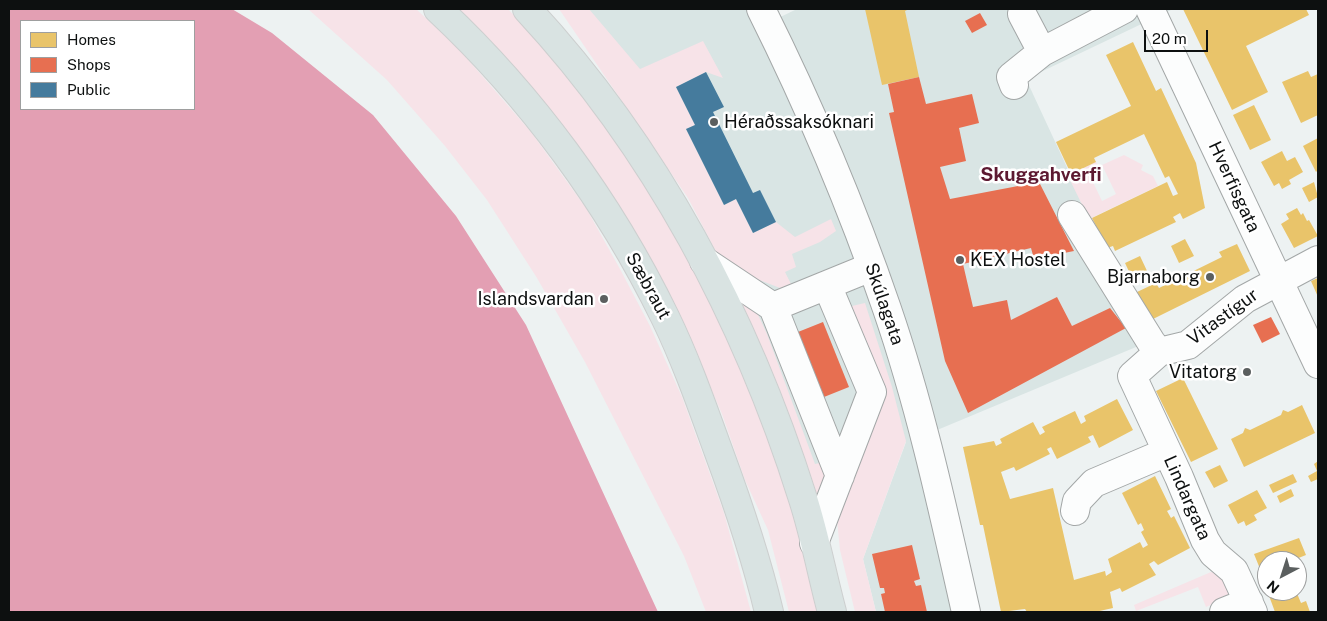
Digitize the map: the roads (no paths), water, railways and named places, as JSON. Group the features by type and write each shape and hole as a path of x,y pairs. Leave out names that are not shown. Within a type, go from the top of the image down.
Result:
{"main road":[{"name":"Sæbraut","path":"438,9 467,36 542,121 598,199 657,301 696,390 738,502 769,612"},
{"path":"527,9 603,99 656,176 738,326 772,410 804,500 832,612"}],"street":[{"path":"1014,85 1011,78 1042,52 1124,9"},
{"name":"Hverfisgata","path":"1150,9 1318,364"},
{"name":"Skúlagata","path":"768,11 836,174 887,309 927,442 966,612"},
{"path":"1022,14 1042,52"},
{"path":"1072,216 1159,352"},
{"name":"Vitastígur","path":"1132,376 1159,352 1188,345 1245,298 1318,260"},
{"path":"704,261 773,307 840,476"},
{"path":"773,307 871,267"},
{"path":"814,543 872,392 827,285"},
{"name":"Lindargata","path":"1132,376 1205,540 1212,553 1234,572 1242,609"},
{"path":"1075,511 1077,501 1094,483 1167,452"}],"place":[{"name":"Héraðssaksóknari","path":"714,122"},
{"name":"KEX Hostel","path":"960,260"},
{"name":"Bjarnaborg","path":"1210,277"},
{"name":"Islandsvardan","path":"604,299"},
{"name":"Vitatorg","path":"1247,372"}],"district":[{"name":"Skuggahverfi","path":"1041,175"}]}
